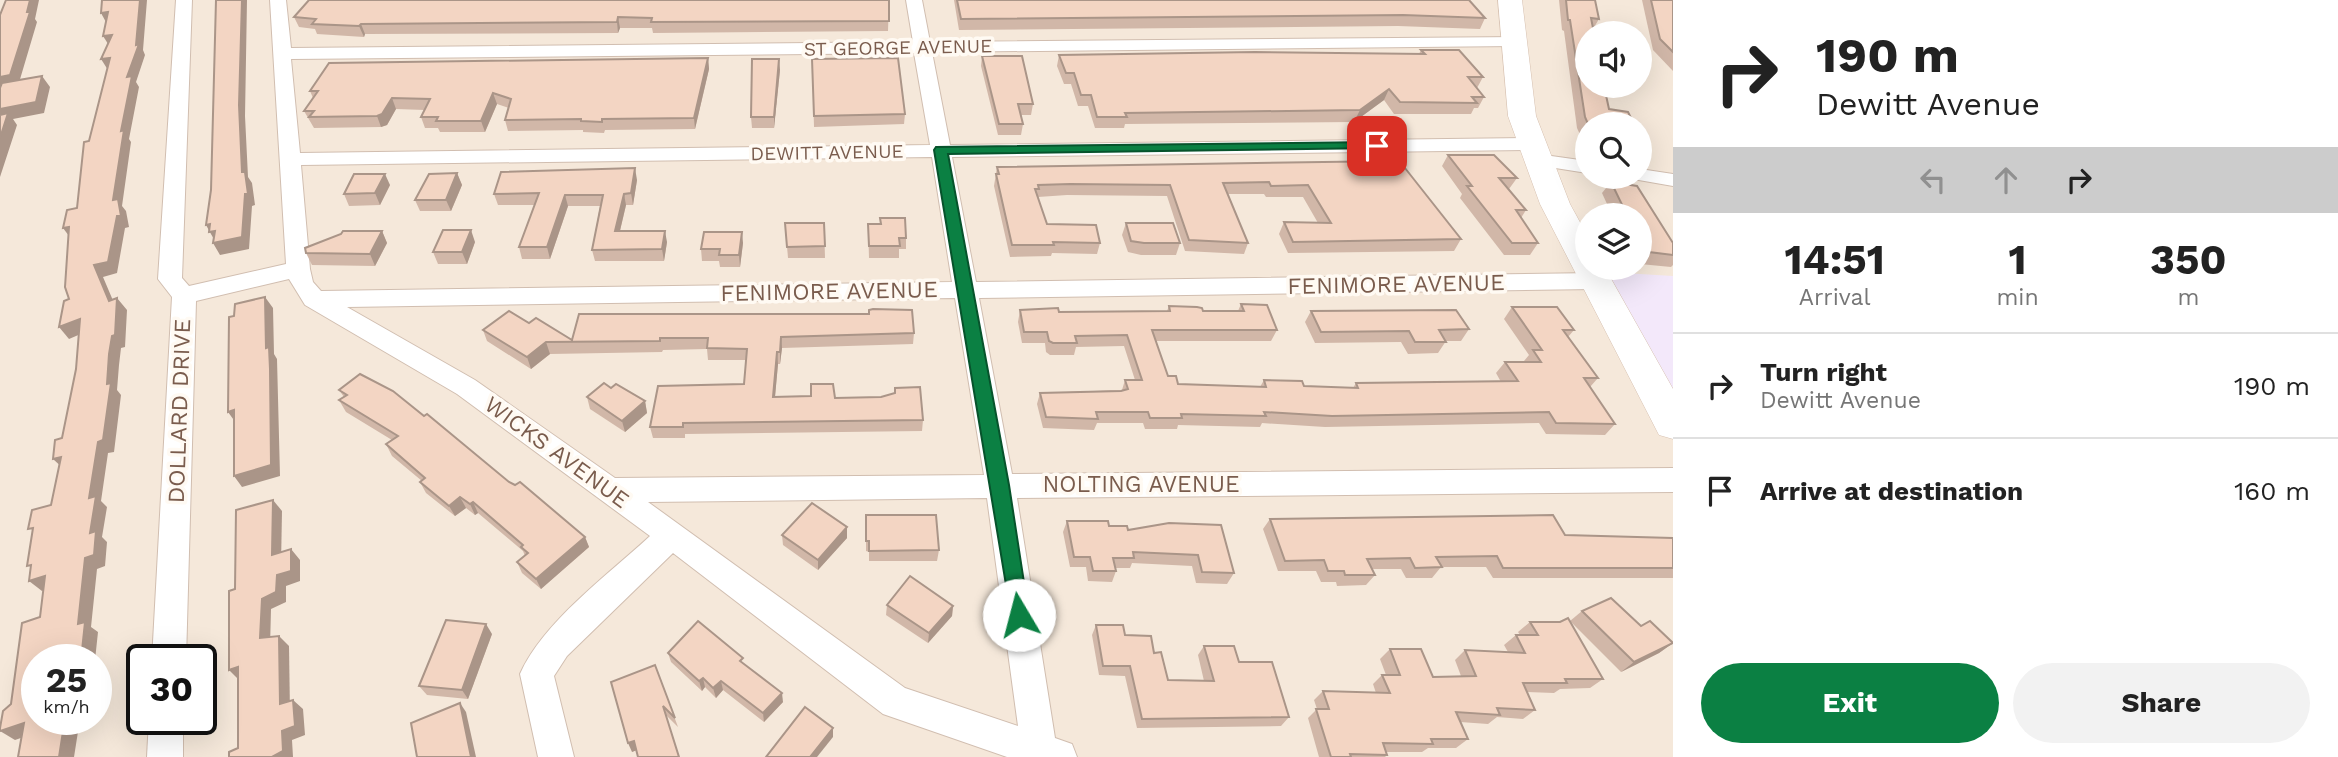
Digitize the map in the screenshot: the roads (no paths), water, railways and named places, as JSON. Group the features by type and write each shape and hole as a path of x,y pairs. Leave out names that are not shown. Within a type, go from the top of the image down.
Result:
{"street":[{"name":"DOLLARD DRIVE","path":"170,644 184,296 170,279 184,0"},
{"path":"278,0 298,269 302,284 314,299"},
{"path":"914,0 1049,753"},
{"path":"1510,0 1522,116 1555,204 1575,241"},
{"name":"ST GEORGE AVENUE","path":"281,54 1515,41"},
{"name":"DEWITT AVENUE","path":"290,159 941,150 1534,152 1575,164"},
{"path":"1652,177 1673,180"},
{"path":"184,296 298,269"},
{"name":"FENIMORE AVENUE","path":"314,299 966,289 1575,271"},
{"path":"1596,280 1673,424"},
{"name":"WICKS AVENUE","path":"314,299 466,387 672,535 895,702 1049,753"},
{"name":"NOLTING AVENUE","path":"609,489 1673,480"},
{"path":"556,757 537,674 555,645 672,535"},
{"path":"164,757 165,735"}]}
